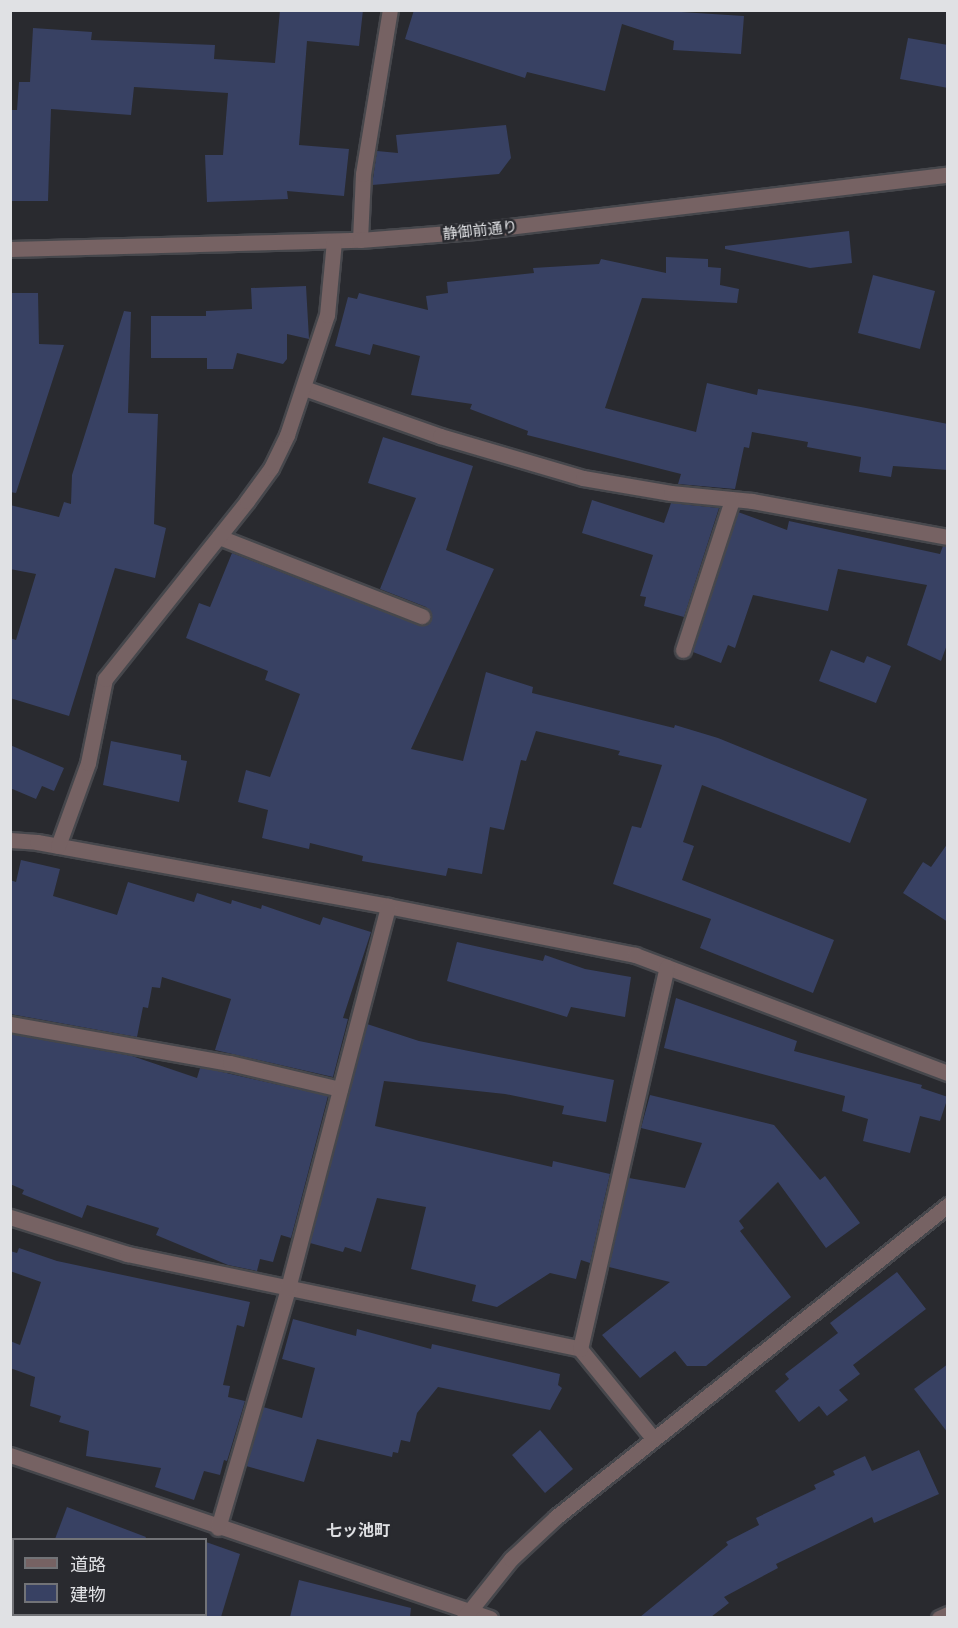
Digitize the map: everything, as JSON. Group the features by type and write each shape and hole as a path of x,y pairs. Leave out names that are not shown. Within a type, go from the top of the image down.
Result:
{"street":[{"path":"360,240 363,174 390,10"},
{"name":"静御前通り","path":"10,249 360,240 475,231 948,175"},
{"path":"58,846 88,763 105,679 271,468 304,388 327,315 334,241"},
{"path":"304,388 440,436 583,478 732,500 948,537"},
{"path":"683,650 732,500"},
{"path":"219,537 422,616"},
{"path":"10,840 58,846 388,906 613,950 667,967 948,1073"},
{"path":"218,1528 288,1288 388,906"},
{"path":"580,1350 667,967"},
{"path":"10,1024 230,1063 339,1089"},
{"path":"466,1614 524,1546 652,1437 686,1415 948,1205"},
{"path":"10,1217 127,1254 580,1350 652,1437"},
{"path":"10,1455 466,1614 490,1617"},
{"path":"939,1617 948,1614"}],"building":[{"path":"280,10 363,10 359,46 307,41 299,145 349,149 344,196 287,191 288,199 207,202 205,155 223,155 228,93 134,87 131,115 51,109 48,201 10,201 10,110 17,110 19,82 30,82 33,28 92,32 91,40 215,45 214,59 275,63"},
{"path":"414,10 650,10 744,16 741,54 673,50 674,41 622,24 605,91 527,72 525,78 405,39"},
{"path":"908,38 948,45 948,88 900,79"},
{"path":"506,125 511,158 499,174 372,185 377,151 398,153 396,135"},
{"path":"849,231 852,263 810,268 725,249 725,246"},
{"path":"666,257 708,259 708,267 721,268 720,285 739,289 737,303 642,298 605,408 696,432 707,383 757,395 758,389 861,407 948,424 948,470 893,466 891,477 859,472 861,457 807,447 808,442 752,432 749,448 744,447 735,489 678,484 681,474 527,435 528,431 470,409 472,404 411,395 420,356 373,344 370,355 335,346 348,297 357,299 359,293 428,310 426,296 448,293 447,282 534,273 533,268 599,264 601,259 666,273"},
{"path":"873,275 935,291 920,349 858,333"},
{"path":"306,286 309,339 287,334 287,359 283,364 237,353 233,369 207,369 207,358 151,358 151,316 206,316 206,311 252,309 251,288"},
{"path":"11,293 38,293 39,344 64,345 16,493 10,492"},
{"path":"124,311 131,312 128,413 158,414 154,524 166,528 155,578 115,568 69,716 10,698 10,638 16,640 36,574 10,569 10,505 59,517 64,502 71,504 72,475"},
{"path":"383,437 473,466 446,550 494,569 411,749 463,761 486,672 533,687 532,693 674,728 675,725 718,738 867,799 850,843 702,785 683,842 694,846 682,880 834,940 813,993 700,948 711,919 613,884 632,826 641,828 662,765 618,755 620,751 536,731 526,761 521,760 504,830 490,827 482,874 448,868 446,876 362,861 363,856 310,843 309,849 262,838 268,810 238,802 246,770 270,777 300,694 265,680 268,671 186,638 199,603 210,607 232,553 418,625 429,623 432,615 426,607 380,589 416,498 368,483"},
{"path":"592,500 664,523 671,503 719,508 684,617 644,606 646,597 640,596 653,555 582,533"},
{"path":"738,512 787,530 789,521 940,554 943,546 948,547 948,642 941,661 907,645 927,585 838,569 828,611 753,595 735,648 728,645 721,663 693,652"},
{"path":"831,650 864,663 867,656 891,666 876,703 819,681"},
{"path":"111,741 181,755 181,760 187,761 179,802 103,785"},
{"path":"10,745 64,768 54,791 42,786 36,799 10,788"},
{"path":"948,843 948,922 903,893 923,862 931,867"},
{"path":"21,860 60,869 53,896 117,915 128,882 194,902 197,893 231,904 232,900 261,909 262,905 320,925 323,917 371,932 343,1018 348,1019 333,1077 215,1050 231,999 162,977 160,988 152,987 148,1008 143,1007 137,1037 10,1014 10,880 16,882"},
{"path":"457,942 543,961 545,955 585,969 631,977 625,1017 571,1007 567,1017 447,981"},
{"path":"676,998 797,1041 794,1051 922,1085 921,1088 948,1097 940,1121 920,1116 910,1153 863,1141 868,1119 842,1111 845,1096 664,1048"},
{"path":"367,1024 419,1041 614,1080 606,1122 562,1114 564,1106 505,1094 384,1081 375,1126 552,1167 553,1161 610,1174 590,1263 581,1260 576,1279 550,1273 497,1307 472,1301 476,1285 411,1269 426,1207 377,1198 361,1252 345,1247 343,1252 310,1243"},
{"path":"10,1034 132,1056 197,1078 200,1068 209,1069 328,1096 291,1238 281,1235 273,1262 260,1259 257,1271 228,1265 156,1235 159,1228 87,1205 82,1218 22,1194 24,1190 10,1184"},
{"path":"650,1095 774,1125 820,1180 825,1176 860,1223 826,1248 778,1182 739,1221 744,1228 740,1231 791,1297 706,1366 687,1366 675,1351 640,1378 602,1335 670,1282 609,1267 629,1178 685,1188 702,1143 641,1128"},
{"path":"19,1248 57,1261 250,1302 244,1327 237,1325 223,1385 230,1386 228,1397 245,1401 227,1461 224,1460 220,1475 204,1471 194,1500 155,1487 161,1468 86,1456 89,1431 59,1422 61,1416 30,1406 35,1377 10,1368 10,1341 20,1345 41,1282 10,1271 10,1251 17,1253"},
{"path":"897,1272 926,1309 853,1365 860,1374 839,1390 848,1400 827,1416 819,1406 799,1422 775,1391 789,1379 785,1374 838,1333 830,1323"},
{"path":"293,1319 356,1336 357,1329 431,1349 432,1344 560,1374 558,1385 562,1388 550,1410 438,1387 417,1413 410,1442 401,1440 398,1453 393,1452 392,1457 317,1439 304,1482 246,1466 263,1407 302,1418 315,1368 282,1359"},
{"path":"948,1364 948,1433 914,1389"},
{"path":"540,1430 573,1469 545,1493 512,1455"},
{"path":"919,1450 939,1494 874,1523 872,1517 776,1564 778,1568 724,1597 729,1603 711,1617 640,1617 728,1545 726,1542 759,1525 756,1518 816,1489 814,1485 835,1475 833,1471 865,1456 872,1471"},
{"path":"67,1507 146,1537 146,1538 55,1538"},
{"path":"207,1542 240,1554 221,1617 206,1617"},
{"path":"299,1580 411,1608 410,1617 290,1617"}],"district":[{"name":"七ッ池町","path":"358,1530"}]}
